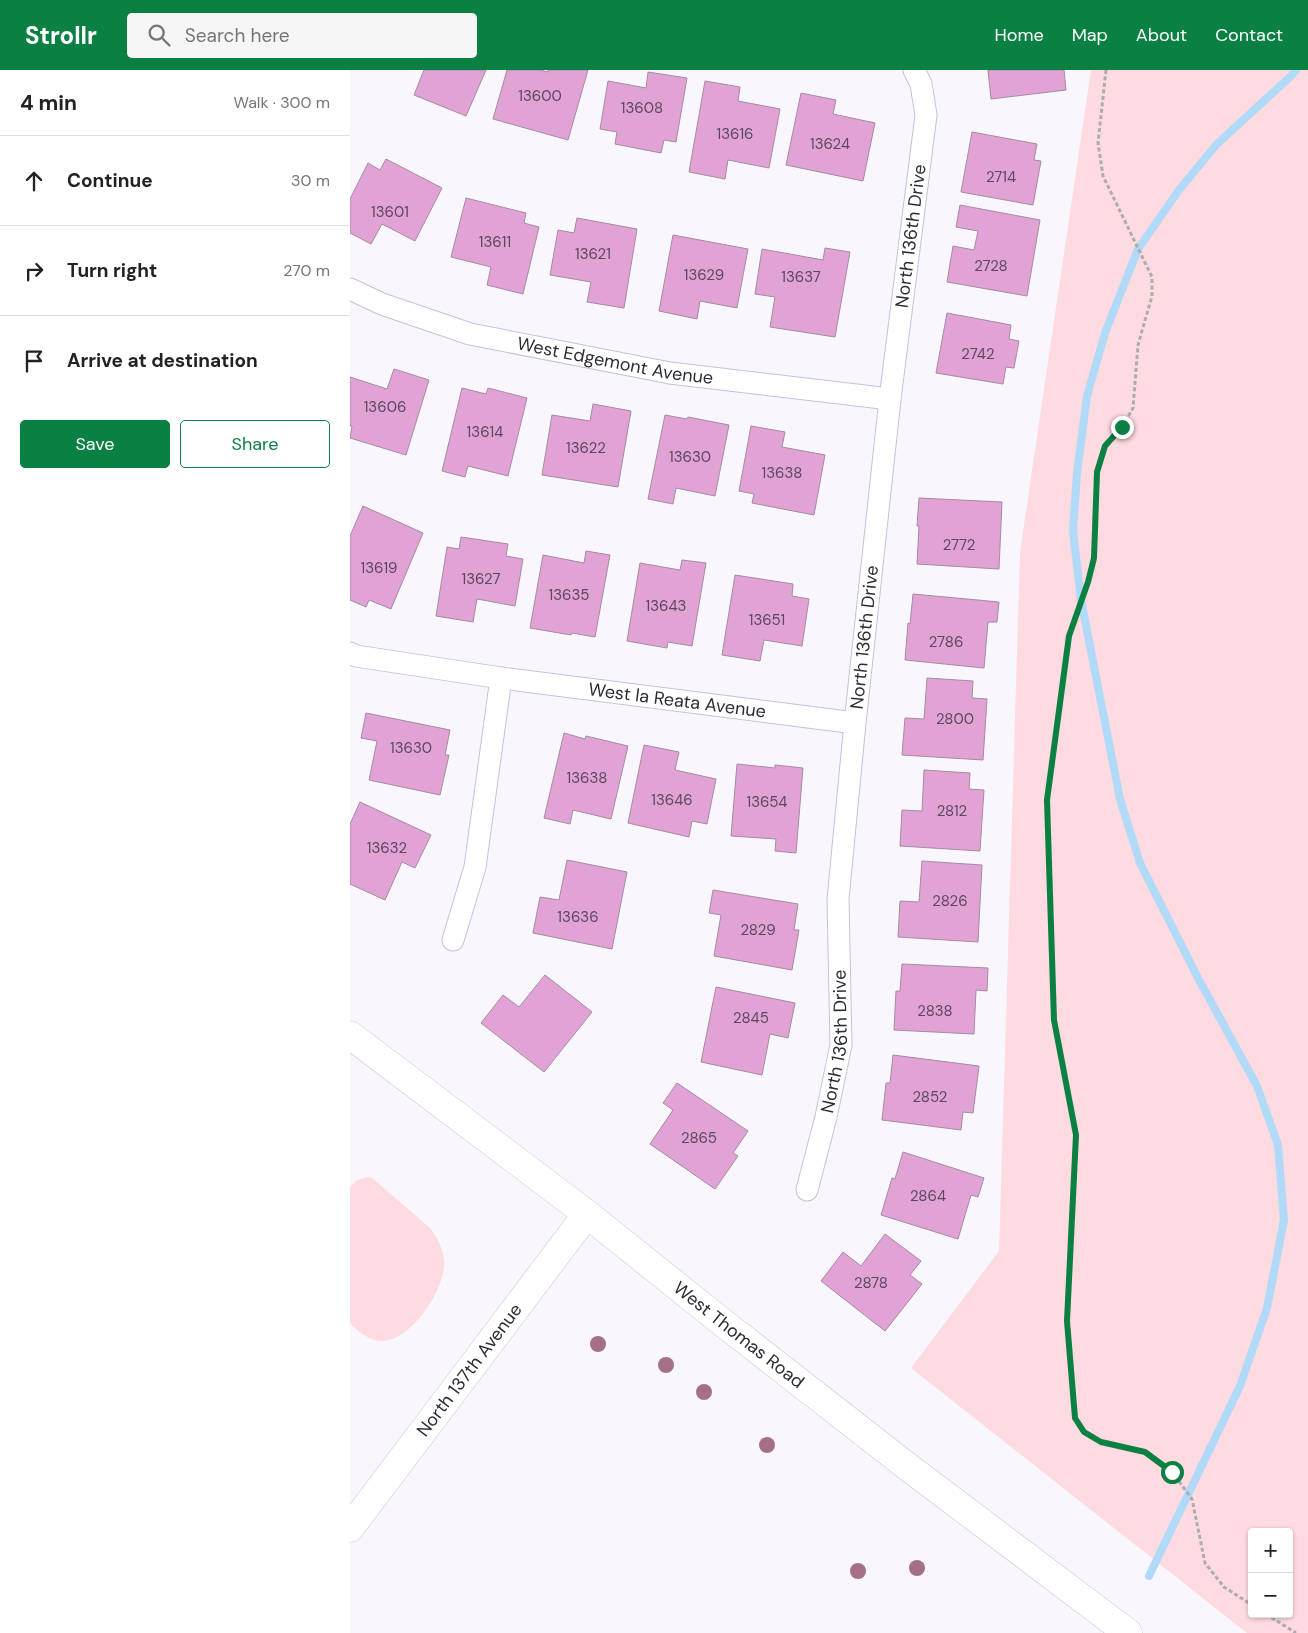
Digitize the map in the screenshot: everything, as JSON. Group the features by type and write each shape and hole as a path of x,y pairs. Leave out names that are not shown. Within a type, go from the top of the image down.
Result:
{"main road":[{"name":"West Thomas Road","path":"350,1035 587,1214 908,1467 1128,1633"},
{"name":"North 137th Avenue","path":"350,1528 587,1214"}],"street":[{"name":"North 136th Drive","path":"806,1190 826,1117 842,1045 838,899 890,399 926,115 918,77"},
{"name":"West Edgemont Avenue","path":"350,289 382,304 470,334 670,373 890,399"},
{"name":"West la Reata Avenue","path":"350,653 501,678 855,724"},
{"path":"453,940 475,867 501,678"}],"path":[{"path":"1106,70 1098,143 1103,176 1152,277 1152,296 1138,345 1133,408 1122,427 1105,446 1097,472 1094,558 1088,582 1069,636 1047,800 1054,1020 1076,1135 1067,1321 1075,1418 1084,1432 1101,1442 1145,1452 1172,1472 1192,1499 1205,1563 1224,1587 1248,1602"},
{"path":"1272,1618 1296,1633"}],"shaded area":[{"path":"1091,70 1308,70 1308,1633 1247,1633 911,1368 999,1251 1020,552"},
{"path":"368,1177 372,1178 430,1228 439,1243 444,1260 440,1284 425,1311 404,1333 392,1339 380,1341 363,1335 350,1323 350,1187 357,1180"}],"building":[{"path":"424,70 486,70 466,116 414,95"},
{"path":"507,70 540,70 548,72 548,70 588,70 568,140 493,119"},
{"path":"988,70 1064,70 1066,90 991,99"},
{"path":"648,72 687,78 676,142 664,140 661,153 615,144 617,132 600,129 608,81 646,88"},
{"path":"705,81 740,87 738,101 780,109 769,168 728,160 725,179 689,172"},
{"path":"801,93 836,100 833,114 875,123 863,181 786,165"},
{"path":"972,132 1037,144 1034,160 1041,161 1033,205 961,192"},
{"path":"386,159 442,188 415,241 382,224 371,244 350,233 350,199 368,163 380,170"},
{"path":"466,198 526,213 524,223 539,227 523,294 487,285 491,267 451,257"},
{"path":"960,205 1040,220 1027,296 947,282 953,246 974,250 978,231 956,227"},
{"path":"577,218 637,229 624,308 587,302 591,282 550,275 558,230 574,233"},
{"path":"673,235 748,249 737,308 700,301 697,319 659,311"},
{"path":"825,248 850,252 835,337 770,327 775,297 755,294 762,249 823,260"},
{"path":"947,313 1011,325 1009,339 1019,341 1014,368 1006,367 1003,384 936,373"},
{"path":"394,369 429,380 406,455 350,438 352,426 350,426 350,377 387,389"},
{"path":"462,388 486,394 488,388 527,398 508,476 468,466 465,477 442,471"},
{"path":"593,404 631,411 618,487 542,475 552,415 590,421"},
{"path":"665,415 687,419 688,417 729,425 715,496 676,488 673,504 648,499"},
{"path":"751,426 785,432 782,447 825,455 814,515 752,503 754,494 739,491"},
{"path":"919,498 1002,502 999,569 917,564"},
{"path":"363,506 423,533 391,609 369,600 366,607 350,600 350,536"},
{"path":"461,537 508,544 506,556 523,559 515,606 477,599 473,622 436,616 447,547 459,549"},
{"path":"586,551 610,555 595,637 530,628 543,555 584,563"},
{"path":"682,560 706,563 692,646 668,642 667,648 627,641 640,563 680,570"},
{"path":"735,575 793,584 792,596 809,599 802,646 764,640 760,661 722,655"},
{"path":"913,594 999,602 997,622 988,622 984,668 905,660"},
{"path":"927,678 973,681 972,698 987,699 983,760 902,755 905,718 924,719"},
{"path":"366,713 450,730 445,755 449,755 440,795 369,780 377,741 361,738"},
{"path":"564,733 585,739 586,736 628,746 611,819 573,810 570,824 544,818"},
{"path":"644,745 679,752 675,770 716,779 707,824 692,821 689,837 628,823"},
{"path":"737,764 775,768 775,765 803,768 796,853 775,851 776,839 731,836"},
{"path":"924,770 970,773 969,789 984,790 980,851 900,846 902,810 922,811"},
{"path":"360,802 431,835 415,868 402,862 385,900 350,884 350,824"},
{"path":"567,860 627,872 612,949 533,933 540,897 559,900"},
{"path":"922,861 982,865 978,942 898,937 900,901 919,902"},
{"path":"713,890 798,904 794,930 799,930 792,970 714,956 721,915 709,913"},
{"path":"902,964 988,968 987,991 976,990 974,1034 894,1030 896,991 900,991"},
{"path":"545,975 592,1012 544,1072 481,1023 503,995 519,1007"},
{"path":"716,987 795,1003 788,1038 770,1034 762,1075 701,1062"},
{"path":"893,1055 979,1066 973,1113 963,1112 961,1130 882,1120 886,1083 890,1083"},
{"path":"677,1083 748,1131 733,1153 738,1156 715,1189 650,1144 673,1110 663,1103"},
{"path":"903,1152 984,1178 978,1197 971,1195 958,1239 881,1215 892,1178 895,1179"},
{"path":"885,1234 921,1261 910,1275 922,1284 885,1331 821,1281 843,1252 861,1266"}],"waterway":[{"path":"1149,1576 1240,1386 1267,1308 1284,1220 1278,1145 1257,1086 1198,978 1140,863 1120,799 1081,600 1073,531 1077,473 1087,396 1105,333 1138,249 1179,190 1216,145 1296,70"}],"route":[{"path":"1122,427 1105,446 1097,472 1094,558 1088,582 1069,636 1047,800 1054,1020 1063,1058 1076,1135 1067,1321 1075,1418 1084,1432 1101,1442 1145,1452 1172,1472"}]}
